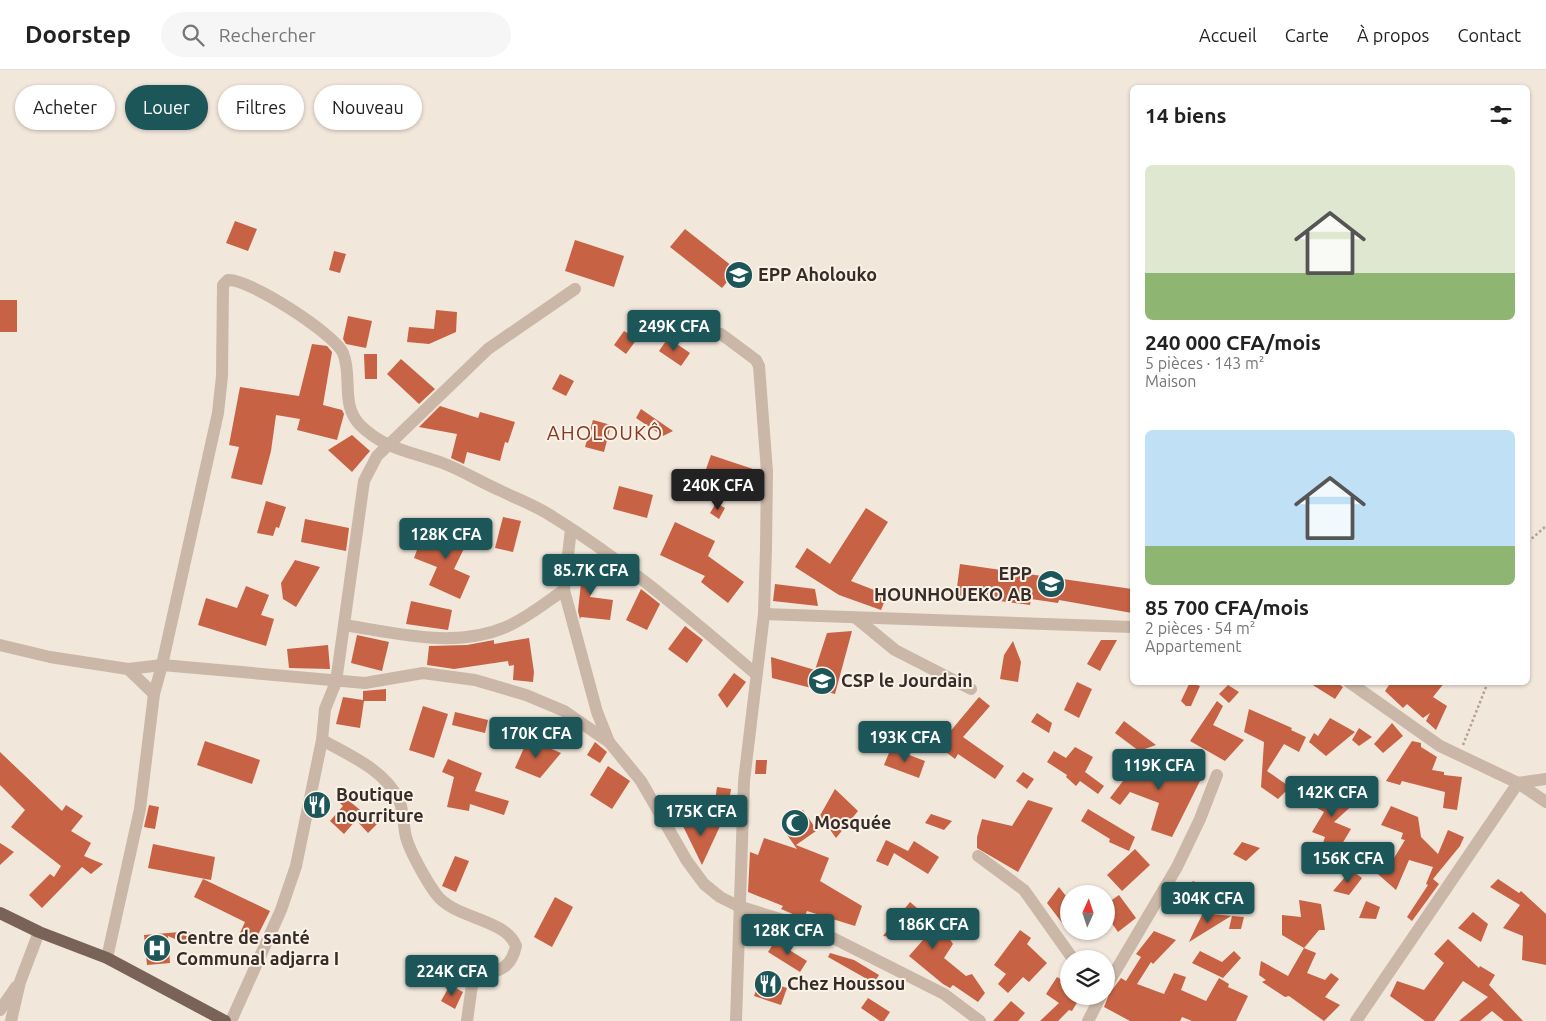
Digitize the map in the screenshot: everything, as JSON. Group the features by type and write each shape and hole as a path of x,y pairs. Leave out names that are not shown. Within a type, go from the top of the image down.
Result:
{"main road":[{"path":"0,913 39,932 107,958 225,1021"}],"street":[{"path":"107,958 140,809 154,694 218,413 222,376 223,285 228,280 236,279 294,312 323,330 337,343 346,363 347,398 351,413 360,425 387,446 446,465 552,516 647,583 756,674"},
{"path":"231,1021 280,910 296,866 322,740 325,709 336,682 364,482 377,456 488,349 575,289"},
{"path":"721,334 756,360 759,366 767,472 764,614 744,781 738,906 736,1021"},
{"path":"571,529 564,590 597,712 609,742"},
{"path":"344,625 438,638 471,636 505,627 530,614 564,590"},
{"path":"764,614 1040,622 1130,627"},
{"path":"856,618 895,650 971,689"},
{"path":"0,645 50,657 128,669 162,665 336,682 366,683 423,673 474,680 526,695 564,711 609,742 641,781 687,861 704,884 720,897 738,906 819,931 944,994 980,1021"},
{"path":"128,669 154,694"},
{"path":"1353,685 1440,746 1518,783 1546,802"},
{"path":"322,740 372,769 390,786 399,801 410,851 435,893 445,904 504,931 514,939 516,946 510,963 504,969 490,972 472,985 467,1021"},
{"path":"1115,972 1177,866 1200,819 1217,775"},
{"path":"1356,1021 1518,783 1546,779"},
{"path":"978,856 1024,890 1067,950"},
{"path":"11,1021 20,982 39,932"},
{"path":"0,1010 20,982"},
{"path":"1088,1021 1096,1005"}],"path":[{"path":"1530,540 1546,526"},
{"path":"1459,755 1487,685"}],"building":[{"path":"235,221 257,229 248,251 226,243"},
{"path":"685,229 737,270 722,288 670,247"},
{"path":"575,240 624,256 614,287 565,271"},
{"path":"334,251 346,254 340,273 329,270"},
{"path":"0,300 17,300 17,332 0,332"},
{"path":"436,310 457,312 456,332 429,344 407,342 409,327 434,329"},
{"path":"348,316 372,321 366,348 346,344 343,339"},
{"path":"624,331 637,339 626,354 614,345"},
{"path":"668,338 690,353 681,366 659,351"},
{"path":"312,344 327,346 332,352 323,405 342,410 344,414 337,440 297,430 300,419 276,415 271,451 262,485 231,478 239,447 229,445 240,387 299,396"},
{"path":"364,354 377,354 377,379 365,379"},
{"path":"401,359 435,389 419,404 387,374"},
{"path":"560,374 574,381 566,396 552,389"},
{"path":"440,406 478,418 480,412 515,422 508,443 505,442 500,461 467,452 464,464 451,458 457,434 419,427"},
{"path":"641,409 673,431 663,436 636,418"},
{"path":"593,420 611,425 604,452 585,447"},
{"path":"352,435 370,451 352,472 328,450"},
{"path":"711,455 759,471 759,490 705,472"},
{"path":"619,486 653,495 647,518 613,509"},
{"path":"266,501 286,507 279,528 276,527 273,536 257,533"},
{"path":"716,503 725,508 719,519 710,513"},
{"path":"866,508 888,522 851,581 887,595 881,610 839,595 795,567 807,548 830,564"},
{"path":"503,517 521,521 513,552 495,548"},
{"path":"305,519 349,528 346,551 301,542"},
{"path":"465,521 475,526 454,569 470,576 460,599 429,585 437,567 414,558 423,534 447,543 452,532 457,536"},
{"path":"675,522 715,541 708,556 744,582 728,603 701,582 705,576 660,555"},
{"path":"295,560 320,567 296,607 283,599 281,583"},
{"path":"575,564 600,576 590,597 613,600 610,620 581,617 580,619 578,611 581,583 573,579"},
{"path":"960,564 1130,589 1130,613 1059,600 1058,603 1031,599 1030,605 956,595"},
{"path":"775,584 815,589 818,606 773,601"},
{"path":"246,586 269,595 261,615 274,619 266,646 198,625 206,598 237,608"},
{"path":"641,589 660,604 647,630 626,620"},
{"path":"411,601 452,610 448,630 406,624"},
{"path":"685,626 703,640 687,663 668,649"},
{"path":"852,631 835,694 772,678 771,657 815,670 827,633"},
{"path":"357,635 389,642 382,671 351,663"},
{"path":"529,638 534,672 533,682 513,680 514,665 509,666 508,661 454,669 427,665 429,646 467,645 494,640 494,644"},
{"path":"1101,640 1117,640 1100,671 1087,664"},
{"path":"1013,641 1021,662 1018,682 1000,679 1004,655"},
{"path":"328,645 330,669 289,668 287,649"},
{"path":"734,673 746,682 727,708 718,695"},
{"path":"1077,682 1092,689 1079,718 1064,710"},
{"path":"1189,685 1200,686 1191,706 1186,706 1181,701"},
{"path":"1228,685 1239,692 1229,703 1219,694"},
{"path":"1313,685 1340,685 1343,687 1335,699"},
{"path":"1389,685 1443,685 1433,697 1447,706 1436,730 1426,721 1430,713 1423,718 1407,704 1403,708 1385,691"},
{"path":"386,689 386,701 364,701 360,728 336,724 343,697 363,700 363,691"},
{"path":"979,697 990,706 963,737 1004,766 995,779 958,754 955,759 938,746"},
{"path":"1217,701 1223,706 1213,725 1244,740 1225,761 1190,741"},
{"path":"423,706 448,714 434,758 409,750"},
{"path":"1249,709 1292,728 1291,730 1306,737 1299,752 1284,744 1267,771 1290,787 1278,799 1261,787 1264,742 1244,732"},
{"path":"455,712 488,720 485,733 452,725"},
{"path":"1037,713 1052,723 1049,733 1031,722"},
{"path":"1330,718 1355,732 1326,756 1309,742 1314,733 1318,736"},
{"path":"1124,721 1156,745 1139,751 1115,733"},
{"path":"1392,723 1403,736 1383,753 1374,744"},
{"path":"1359,728 1372,737 1359,746 1352,740"},
{"path":"528,739 561,753 540,778 515,768"},
{"path":"205,741 260,760 252,784 197,765"},
{"path":"1412,741 1421,743 1421,747 1437,757 1432,770 1444,772 1444,775 1462,777 1457,810 1443,808 1445,792 1402,781 1400,785 1386,781"},
{"path":"595,742 607,752 600,763 587,755"},
{"path":"1075,747 1093,757 1085,772 1104,786 1098,794 1080,781 1076,786 1066,777 1067,775 1047,762 1054,751 1066,758"},
{"path":"891,748 925,761 919,778 884,765"},
{"path":"1140,751 1169,772 1171,766 1202,777 1172,837 1151,830 1159,803 1130,792 1120,805 1110,798 1129,773 1125,770"},
{"path":"0,752 62,811 66,805 83,816 71,831 91,843 84,856 103,864 91,874 82,867 42,908 29,895 50,874 54,877 61,866 11,827 25,810 0,785"},
{"path":"448,759 482,773 475,791 509,801 504,815 470,804 469,811 447,807 454,777 442,772"},
{"path":"756,760 767,760 766,774 755,774"},
{"path":"608,766 630,781 612,809 590,795"},
{"path":"1023,772 1034,779 1027,789 1016,781"},
{"path":"1333,783 1358,800 1334,822 1351,829 1342,844 1337,842 1327,860 1318,858 1325,837 1312,832 1324,812 1312,805"},
{"path":"717,787 731,789 729,802 715,801"},
{"path":"835,789 858,811 836,838 826,824 796,845 829,858 820,881 862,906 855,926 807,911 804,918 781,909 783,906 748,892 750,852 758,855 764,838 797,849 781,826 803,810 814,826"},
{"path":"342,795 377,824 368,833 356,820 344,834 330,821 343,806 337,800"},
{"path":"1028,800 1053,808 1018,872 977,848 977,837 982,819 1012,826"},
{"path":"149,805 159,807 155,829 144,827"},
{"path":"1391,806 1418,817 1421,837 1438,854 1448,830 1464,837 1460,846 1433,879 1439,884 1412,921 1407,917 1428,885 1426,884 1433,867 1409,860 1396,890 1371,868 1380,856 1391,863 1405,840 1401,839 1403,833 1381,825"},
{"path":"1088,809 1135,837 1129,851 1109,842 1110,839 1081,821"},
{"path":"931,814 952,821 944,830 925,823"},
{"path":"681,822 721,824 702,865"},
{"path":"886,840 908,851 914,841 939,857 928,874 894,853 888,866 876,861"},
{"path":"1242,842 1260,848 1246,861 1233,854"},
{"path":"0,843 14,852 0,865"},
{"path":"153,844 215,857 211,880 148,868"},
{"path":"1135,849 1150,865 1122,891 1107,875"},
{"path":"455,856 469,861 456,892 442,886"},
{"path":"1351,870 1362,878 1349,895 1333,891"},
{"path":"203,879 270,911 255,941 240,933 245,922 194,897"},
{"path":"1498,879 1519,893 1521,891 1546,914 1546,965 1522,960 1523,936 1503,928 1520,905 1490,887"},
{"path":"1193,881 1211,890 1201,907 1179,898"},
{"path":"1059,887 1060,920 1047,903"},
{"path":"1119,895 1136,918 1118,932 1115,928 1115,898"},
{"path":"555,897 573,907 552,947 534,937"},
{"path":"1299,900 1321,904 1325,930 1319,930 1304,948 1282,935 1282,915 1301,917"},
{"path":"1366,901 1380,907 1376,919 1359,918"},
{"path":"910,902 945,932 953,944 944,958 966,976 972,974 985,993 978,1002 953,985 950,988 943,984 909,956 923,940 883,936"},
{"path":"1473,912 1488,924 1481,942 1458,928"},
{"path":"1203,913 1231,916 1189,942 1196,927"},
{"path":"1232,916 1244,917 1241,929 1229,929"},
{"path":"181,929 194,934 189,945 168,936 170,963 147,965 144,935 180,932"},
{"path":"1020,930 1031,938 1027,944 1047,963 1029,982 1023,977 1008,993 998,984 1006,974 994,965"},
{"path":"1154,931 1176,940 1153,964 1151,962 1137,984 1164,994 1174,973 1186,977 1181,990 1206,1001 1219,978 1229,984 1228,987 1248,996 1236,1021 1192,1021 1182,1017 1180,1021 1130,1021 1104,1007 1105,1005 1115,1005 1115,986 1121,978 1126,981 1141,957 1136,954"},
{"path":"1448,939 1479,968 1480,966 1495,975 1489,985 1523,1021 1504,1021 1492,1011 1480,1021 1459,1021 1488,997 1463,981 1434,1021 1425,1021 1390,996 1397,981 1424,990 1444,963 1434,954"},
{"path":"775,941 807,961 800,972 768,952"},
{"path":"1304,948 1316,953 1307,973 1325,980 1331,973 1339,979 1325,997 1340,1005 1324,1021 1289,996 1285,997 1262,982 1266,980 1259,975 1261,961 1288,976"},
{"path":"1200,951 1222,962 1234,951 1241,958 1223,978 1192,963"},
{"path":"830,953 854,960 879,975 874,983 828,957"},
{"path":"1057,977 1060,979 1060,1005 1076,1005 1072,1011 1069,1010 1058,1021 1040,1021 1059,1003 1046,994"},
{"path":"760,979 787,988 781,1005 754,996"},
{"path":"450,985 463,992 455,1009 441,1001"},
{"path":"868,998 890,1012 884,1021 880,1021 861,1008"},
{"path":"1011,1001 1025,1013 1018,1021 993,1021"}],"place":[{"name":"EPP Aholouko","path":"739,275"},
{"name":"EPP HOUNHOUEKO AB","path":"1051,584"},
{"name":"CSP le Jourdain","path":"822,681"},
{"name":"Boutique nourriture","path":"317,805"},
{"name":"Mosquée","path":"795,823"},
{"name":"Centre de santé Communal adjarra I","path":"157,948"},
{"name":"Chez Houssou","path":"768,984"}],"district":[{"name":"AHOLOUKÔ","path":"605,433"}]}
